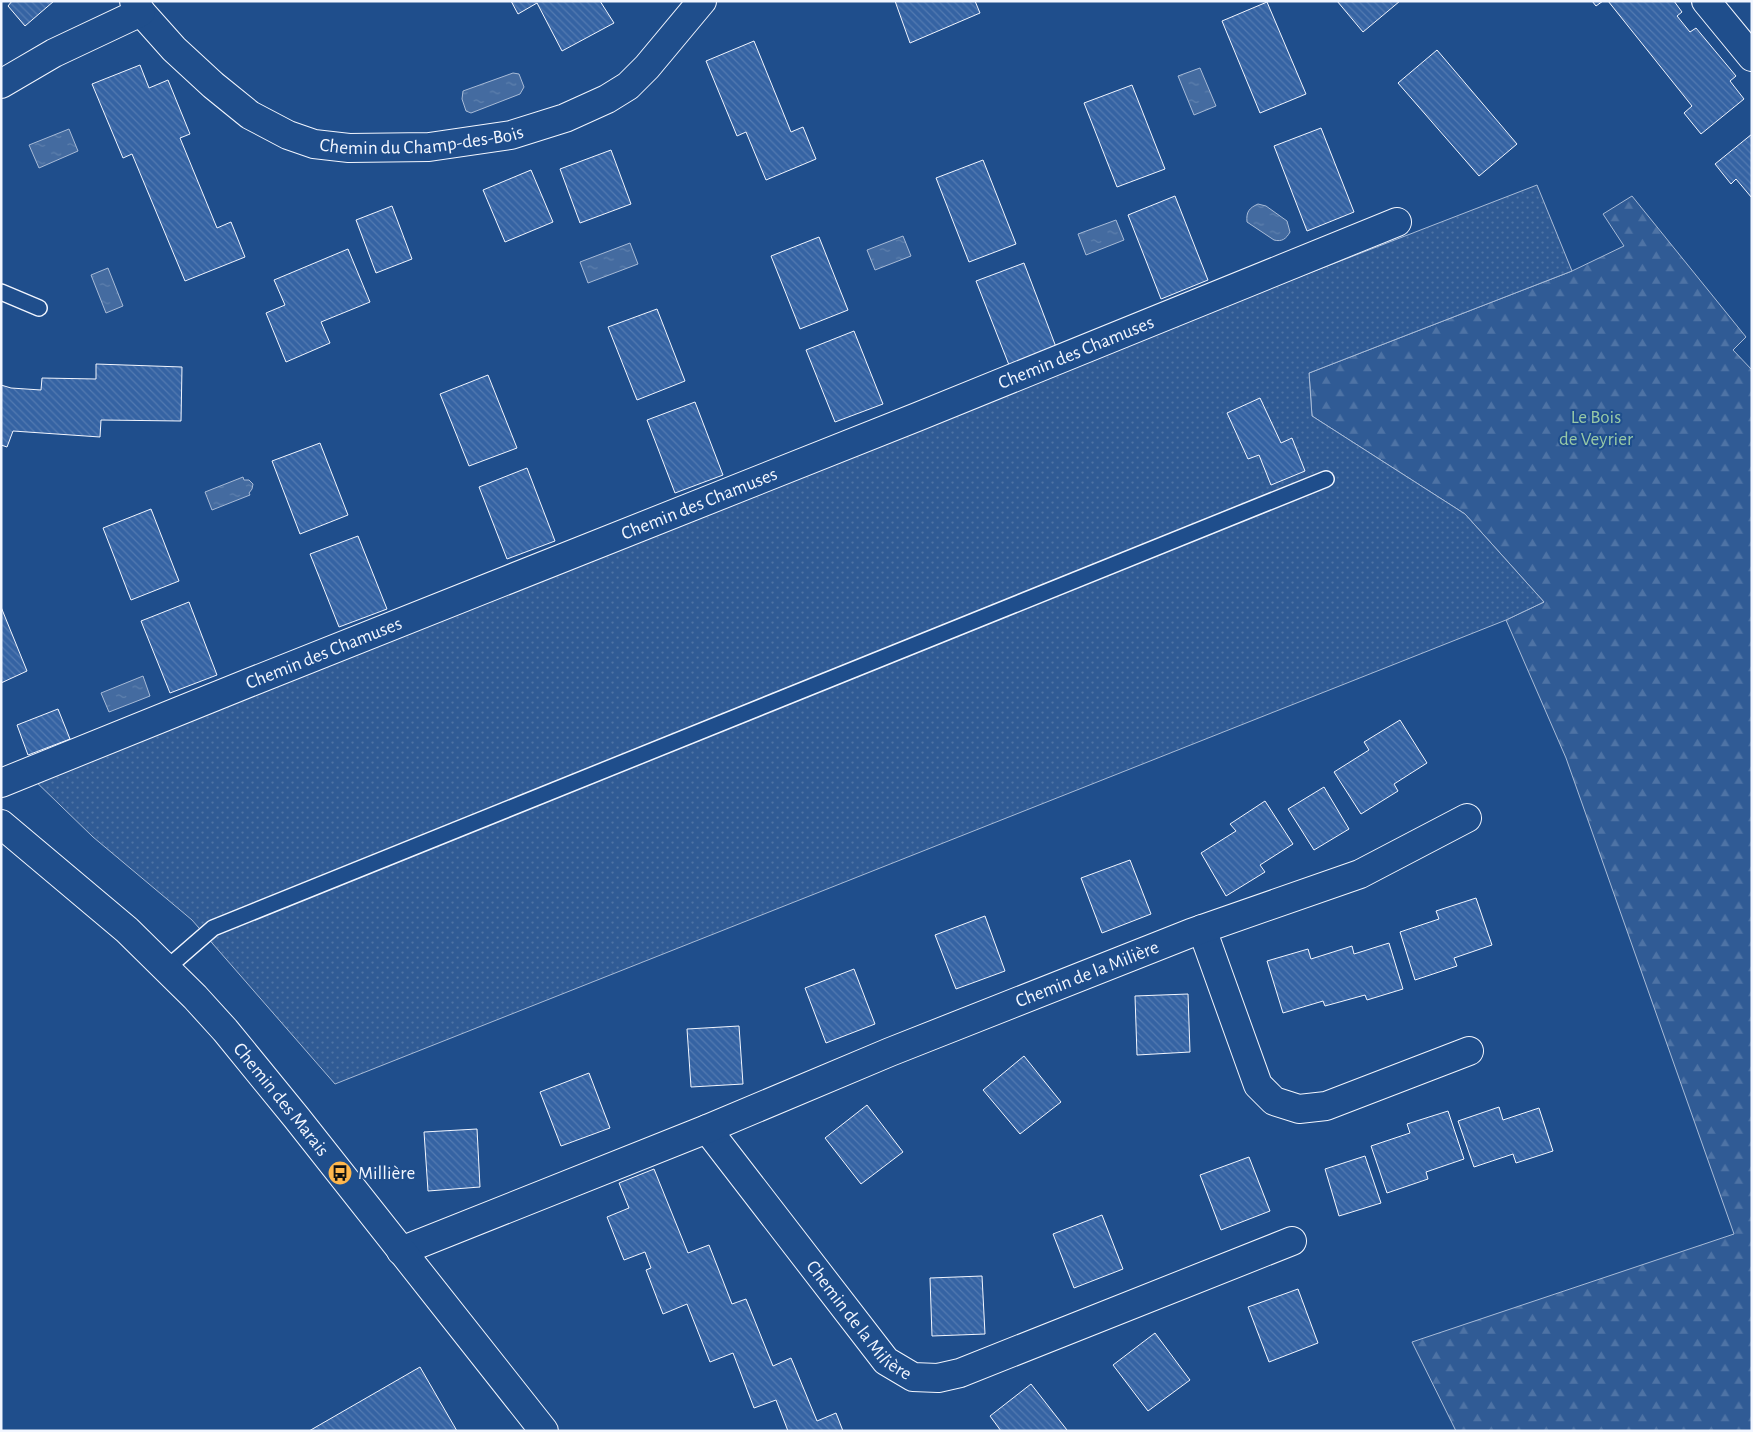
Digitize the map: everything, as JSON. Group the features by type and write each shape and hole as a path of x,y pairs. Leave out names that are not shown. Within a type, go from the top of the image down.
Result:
{"street":[{"name":"Chemin du Champ-des-Bois","path":"1,84 137,7 174,49 221,91 250,115 288,135 314,144 349,148 429,147 511,134 565,118 607,99 628,86 647,67 702,1"},
{"path":"1706,1 1752,57"},
{"name":"Chemin des Chamuses","path":"1,782 926,414 1397,222"},
{"name":"Chemin de la Milière","path":"401,1252 707,1129 890,1052 1202,929 1360,874 1467,818"},
{"name":"Chemin des Marais","path":"1,824 90,898 167,968 225,1030 544,1431"},
{"path":"1202,929 1258,1085 1274,1101 1299,1109 1326,1106 1469,1051"},
{"name":"Chemin de la Milière","path":"707,1129 886,1361 913,1377 938,1378 960,1374 1292,1241"}],"lane":[{"path":"1,292 39,308"},
{"path":"167,968 213,928 1326,479"}],"green space":[{"path":"1537,185 1572,271 1309,373 1312,416 1465,514 1544,602 1506,620 335,1084 192,920 93,837 28,774 251,682"},
{"name":"Le Bois de Veyrier","path":"1632,196 1746,337 1733,350 1752,370 1752,1431 1456,1431 1412,1342 1734,1234 1566,758 1506,620 1544,602 1465,514 1312,416 1309,373 1572,271 1624,246 1603,214"}],"water":[{"path":"1200,68 1216,106 1194,115 1178,76"},
{"path":"513,73 519,74 524,87 520,94 471,113 466,111 462,99 463,91"},
{"path":"69,129 78,151 39,168 29,145"},
{"path":"1258,204 1266,206 1287,221 1290,232 1285,238 1279,241 1274,240 1247,222 1249,211"},
{"path":"1116,220 1124,240 1086,255 1078,234"},
{"path":"903,236 911,256 875,270 867,250"},
{"path":"630,243 638,264 588,283 580,262"},
{"path":"108,268 123,306 106,313 91,275"},
{"path":"243,477 244,480 249,480 253,484 250,495 212,510 205,492"},
{"path":"143,676 150,696 109,712 101,693"}],"building":[{"path":"12,1 54,1 25,26 8,6"},
{"path":"511,1 600,1 614,23 562,51 537,3 518,14"},
{"path":"895,1 975,1 980,13 910,43"},
{"path":"1337,1 1400,1 1363,32"},
{"path":"1592,1 1603,1 1596,6"},
{"path":"1608,1 1674,1 1682,12 1677,16 1690,32 1696,28 1736,76 1730,81 1744,99 1701,134 1684,113 1692,106"},
{"path":"1267,2 1306,94 1260,113 1222,21"},
{"path":"754,41 791,132 803,127 816,159 766,180 746,132 737,136 706,61"},
{"path":"1437,50 1517,144 1479,176 1398,83"},
{"path":"140,65 149,88 168,80 190,134 180,138 217,228 231,222 245,257 185,281 132,154 123,158 92,84"},
{"path":"1132,85 1165,169 1117,187 1084,103"},
{"path":"1321,128 1354,212 1307,231 1274,146"},
{"path":"1752,134 1752,198 1736,179 1731,184 1715,164"},
{"path":"611,150 631,204 580,223 560,169"},
{"path":"983,160 1016,244 969,262 936,178"},
{"path":"531,170 553,222 505,242 483,190"},
{"path":"1175,196 1208,280 1161,299 1128,215"},
{"path":"392,206 412,259 376,273 356,220"},
{"path":"819,237 848,310 800,329 771,256"},
{"path":"348,249 370,302 321,322 330,343 286,362 266,313 285,305 274,280"},
{"path":"1024,263 1056,347 1009,365 976,281"},
{"path":"657,309 685,381 637,400 608,327"},
{"path":"854,331 883,404 835,422 806,350"},
{"path":"96,364 182,367 181,421 101,420 100,437 13,431 7,447 1,445 1,385 11,388 41,390 42,378 96,379"},
{"path":"488,375 517,448 469,466 440,394"},
{"path":"1260,398 1281,443 1292,438 1305,471 1271,485 1259,455 1248,459 1227,413"},
{"path":"695,402 723,475 675,493 647,420"},
{"path":"320,443 348,515 300,534 272,461"},
{"path":"527,468 555,541 507,559 479,487"},
{"path":"151,509 179,581 131,600 103,528"},
{"path":"358,536 387,609 339,627 310,554"},
{"path":"189,602 217,675 170,693 141,621"},
{"path":"1,607 27,671 1,683"},
{"path":"58,709 70,739 28,755 17,725"},
{"path":"1400,720 1427,763 1394,784 1398,791 1361,814 1334,772 1369,750 1364,742"},
{"path":"1324,787 1349,829 1314,850 1288,809"},
{"path":"1265,801 1293,844 1260,865 1265,872 1226,896 1201,853 1236,831 1230,824"},
{"path":"1130,860 1151,914 1102,933 1081,878"},
{"path":"1476,898 1492,945 1454,958 1457,966 1415,980 1400,932 1439,919 1436,911"},
{"path":"985,916 1005,971 956,989 935,935"},
{"path":"1389,943 1403,989 1367,1000 1365,995 1325,1006 1323,1001 1283,1013 1267,961 1308,949 1311,959 1352,946 1354,954"},
{"path":"854,969 875,1024 826,1043 805,988"},
{"path":"1188,994 1190,1052 1137,1055 1135,996"},
{"path":"739,1026 743,1084 691,1087 687,1029"},
{"path":"1024,1056 1061,1102 1020,1134 983,1090"},
{"path":"589,1073 610,1128 561,1146 540,1092"},
{"path":"867,1105 903,1152 861,1184 825,1138"},
{"path":"1499,1107 1503,1120 1539,1108 1553,1151 1516,1163 1513,1154 1474,1167 1458,1121"},
{"path":"1448,1111 1464,1159 1426,1172 1428,1179 1387,1193 1371,1146 1410,1133 1407,1124"},
{"path":"477,1129 480,1187 428,1191 424,1132"},
{"path":"1365,1156 1381,1203 1339,1216 1325,1169"},
{"path":"1249,1157 1270,1211 1221,1230 1200,1175"},
{"path":"654,1169 688,1253 709,1245 732,1304 746,1299 773,1366 791,1358 817,1421 836,1413 843,1431 788,1431 776,1400 754,1408 733,1353 710,1362 687,1304 663,1314 646,1270 651,1268 645,1252 624,1260 607,1217 629,1208 619,1183"},
{"path":"1102,1215 1123,1269 1074,1288 1053,1234"},
{"path":"982,1276 985,1334 932,1336 930,1278"},
{"path":"1298,1289 1318,1343 1269,1362 1248,1307"},
{"path":"1155,1333 1190,1380 1148,1411 1113,1365"},
{"path":"420,1367 457,1431 309,1431"},
{"path":"1031,1384 1066,1431 1001,1431 990,1416"}],"place":[{"name":"Millière","path":"340,1173"}]}
